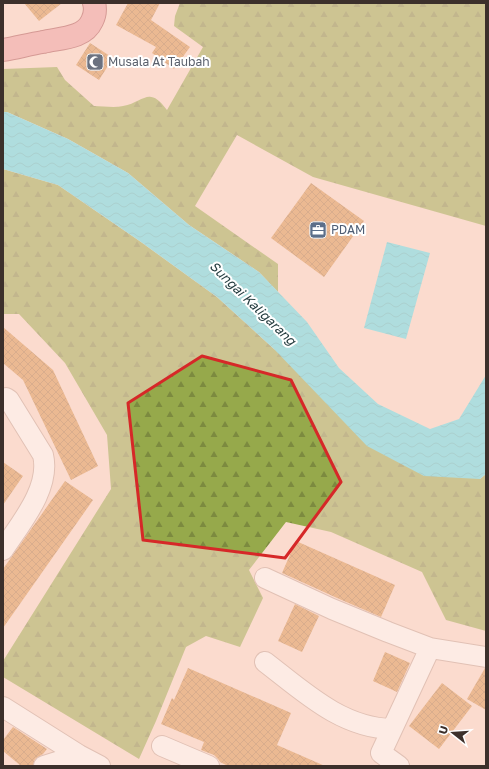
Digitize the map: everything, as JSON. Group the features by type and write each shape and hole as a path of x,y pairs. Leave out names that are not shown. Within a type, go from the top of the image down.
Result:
{"main road":[{"path":"3,50 70,37 83,32 91,24 95,15 96,8 94,3"}],"street":[{"path":"3,398 9,400 43,455 45,462 45,472 33,504 3,550"},
{"path":"265,578 332,609 430,648 486,657"},
{"path":"399,766 377,759 430,648"},
{"path":"265,662 325,708 360,724 376,728 392,729"},
{"path":"3,707 81,760 100,766"},
{"path":"162,746 209,766"},
{"path":"44,766 81,760"}],"highlighted area":[{"path":"202,356 291,380 341,482 285,558 143,540 128,403"}],"green space":[{"path":"180,3 486,3 486,226 313,177 237,135 195,206 278,264 278,292 259,272 189,225 128,173 68,139 7,112 3,112 3,69 57,67 65,80 94,106 120,107 146,97 151,97 161,102 167,110 203,47 174,26 175,16"},
{"path":"3,169 58,185 217,297 274,349 480,479 486,474 486,631 446,620 422,572 331,532 286,522 249,570 263,598 240,647 206,636 186,647 139,759 3,677 3,661 111,489 107,435 65,363 19,314 3,314"}],"water":[{"name":"Sungai Kaligarang","path":"3,112 7,112 68,139 128,173 189,225 259,272 307,322 339,368 378,404 430,429 459,419 486,375 486,474 480,479 424,476 367,446 274,349 217,297 58,185 3,169"},
{"path":"387,242 430,253 406,339 364,328"}],"building":[{"path":"24,3 62,3 39,21"},
{"path":"128,3 160,3 151,20 190,47 174,69 152,53 156,47 116,25"},
{"name":"Musala At Taubah","path":"90,43 113,58 99,80 76,65"},
{"name":"PDAM","path":"311,183 364,221 324,277 271,238"},
{"path":"3,327 53,370 98,466 71,480 23,380 3,363"},
{"path":"3,462 23,476 3,505"},
{"path":"65,481 93,500 3,628 3,569"},
{"path":"296,541 395,585 381,617 282,573"},
{"path":"295,604 319,616 302,652 278,641"},
{"path":"385,652 410,663 397,692 373,681"},
{"path":"188,668 291,713 277,745 325,766 228,766 220,762 214,755 201,750 204,742 161,724 172,698 174,700"},
{"path":"486,668 486,710 467,699"},
{"path":"442,683 472,706 439,749 409,726"},
{"path":"13,727 47,749 43,754 35,759 33,766 21,766 3,751 3,740"}],"place":[{"name":"Musala At Taubah","path":"95,62"},
{"name":"PDAM","path":"318,230"}]}
